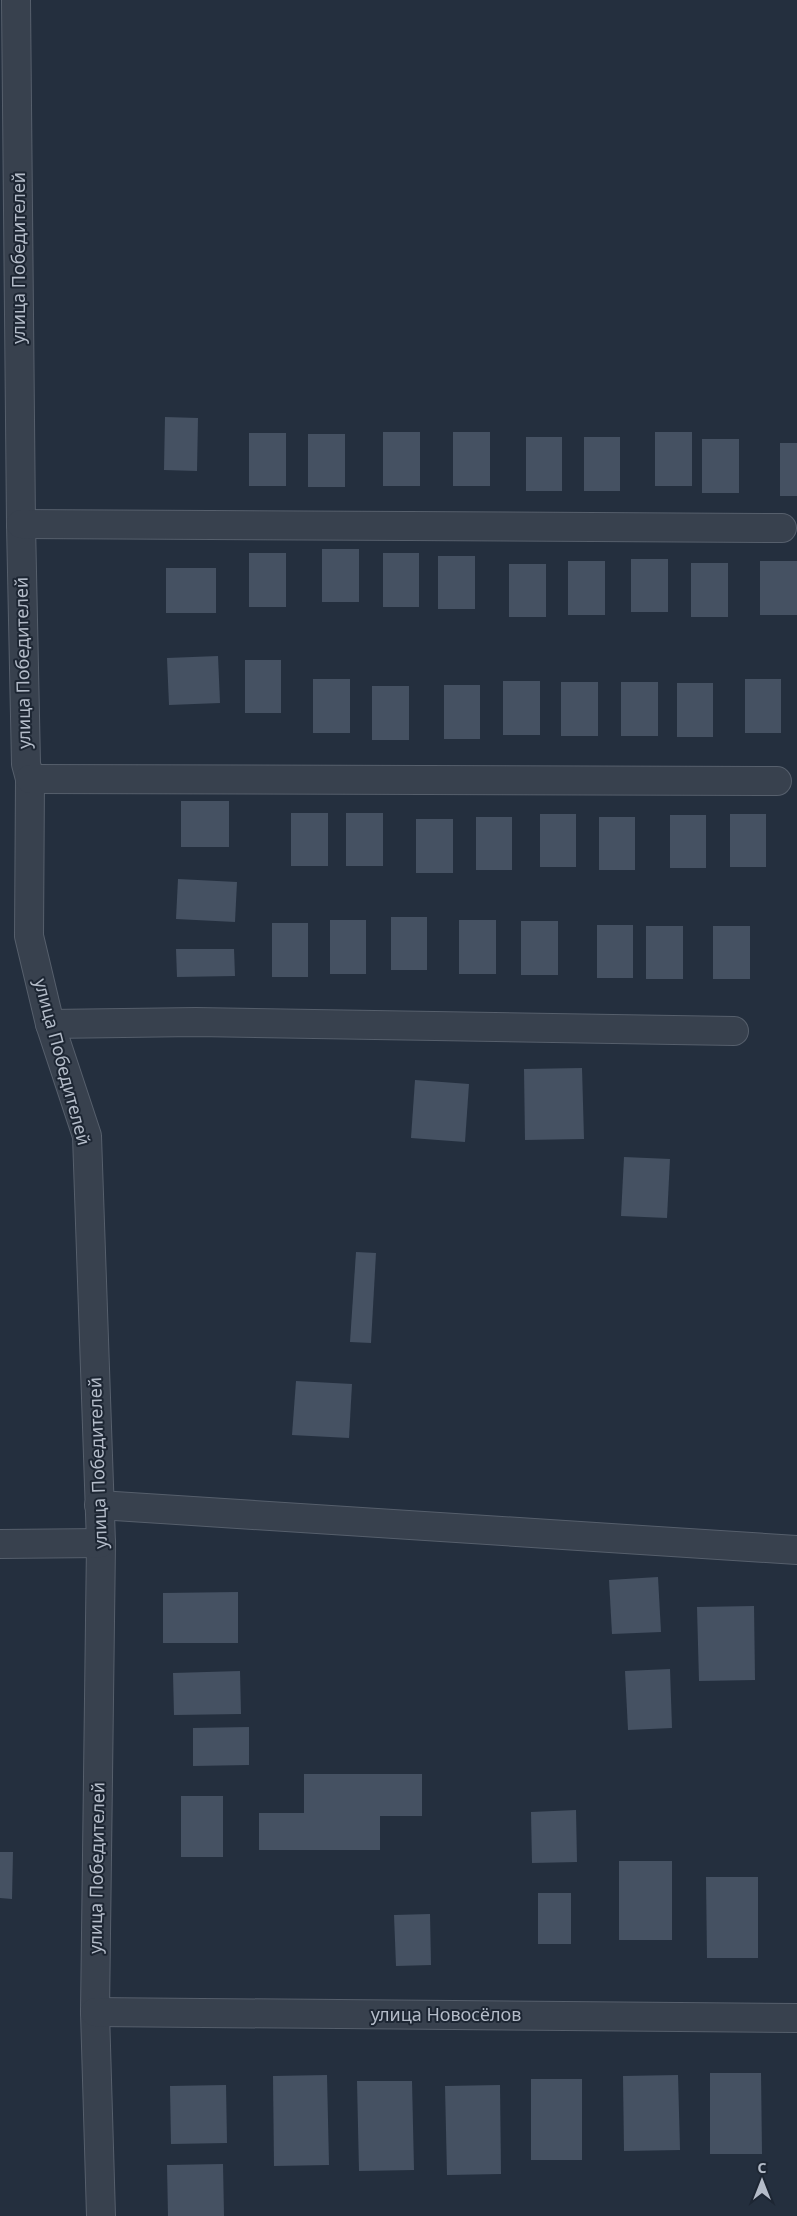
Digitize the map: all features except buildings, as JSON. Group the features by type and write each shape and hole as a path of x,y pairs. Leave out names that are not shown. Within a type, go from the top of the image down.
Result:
{"street":[{"name":"улица Победителей","path":"16,0 21,524 11,634 26,764 30,778 29,936 50,1024 87,1136 101,1543 95,2012 101,2216"},
{"path":"21,524 782,528"},
{"path":"30,778 777,781"},
{"path":"50,1024 196,1022 734,1031"},
{"path":"99,1506 797,1550"},
{"path":"0,1544 101,1543"},
{"name":"улица Новосёлов","path":"95,2012 797,2018"}]}
